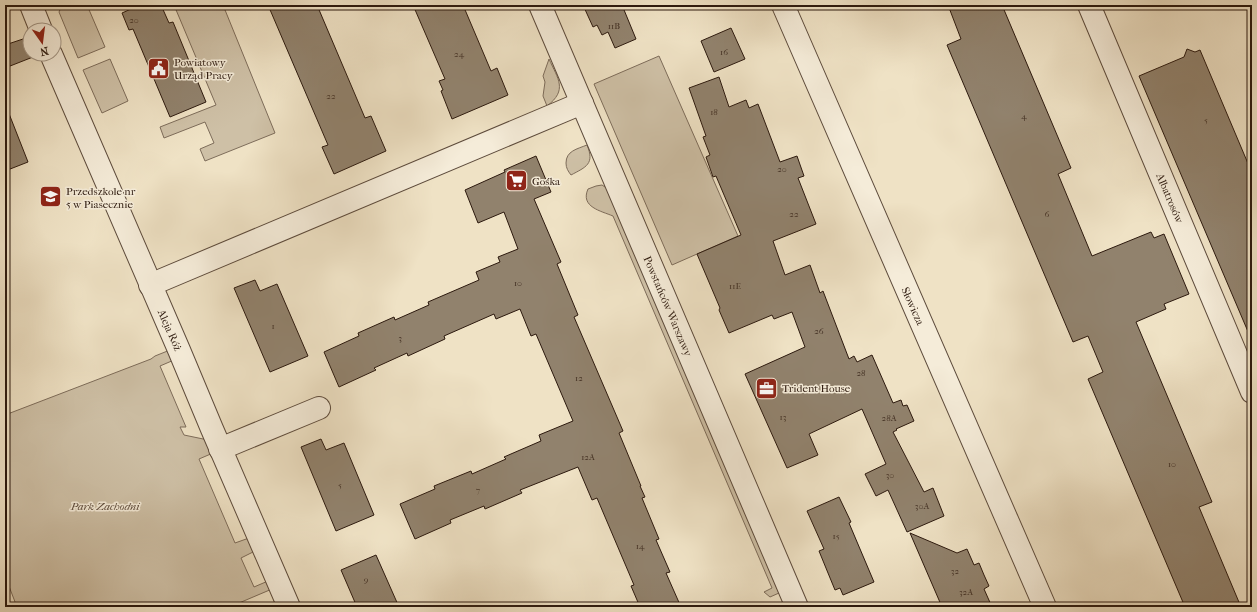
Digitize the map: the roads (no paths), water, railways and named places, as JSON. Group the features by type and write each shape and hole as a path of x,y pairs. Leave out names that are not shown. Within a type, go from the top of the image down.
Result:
{"street":[{"path":"30,5 37,22"},
{"name":"Powstańców Warszawy","path":"540,5 797,607"},
{"name":"Słowicza","path":"784,5 1045,607"},
{"name":"Albatrosów","path":"1089,5 1252,392"},
{"name":"Aleja Róż","path":"54,62 289,607"},
{"path":"150,285 582,103"},
{"path":"220,449 319,408"}],"place":[{"name":"Powiatowy Urząd Pracy","path":"159,68"},
{"name":"Gośka","path":"516,181"},
{"name":"Przedszkole nr 5 w Piasecznie","path":"50,197"},
{"name":"Trident House","path":"767,388"}],"park label":[{"name":"Park Zachodni","path":"105,506"}]}
